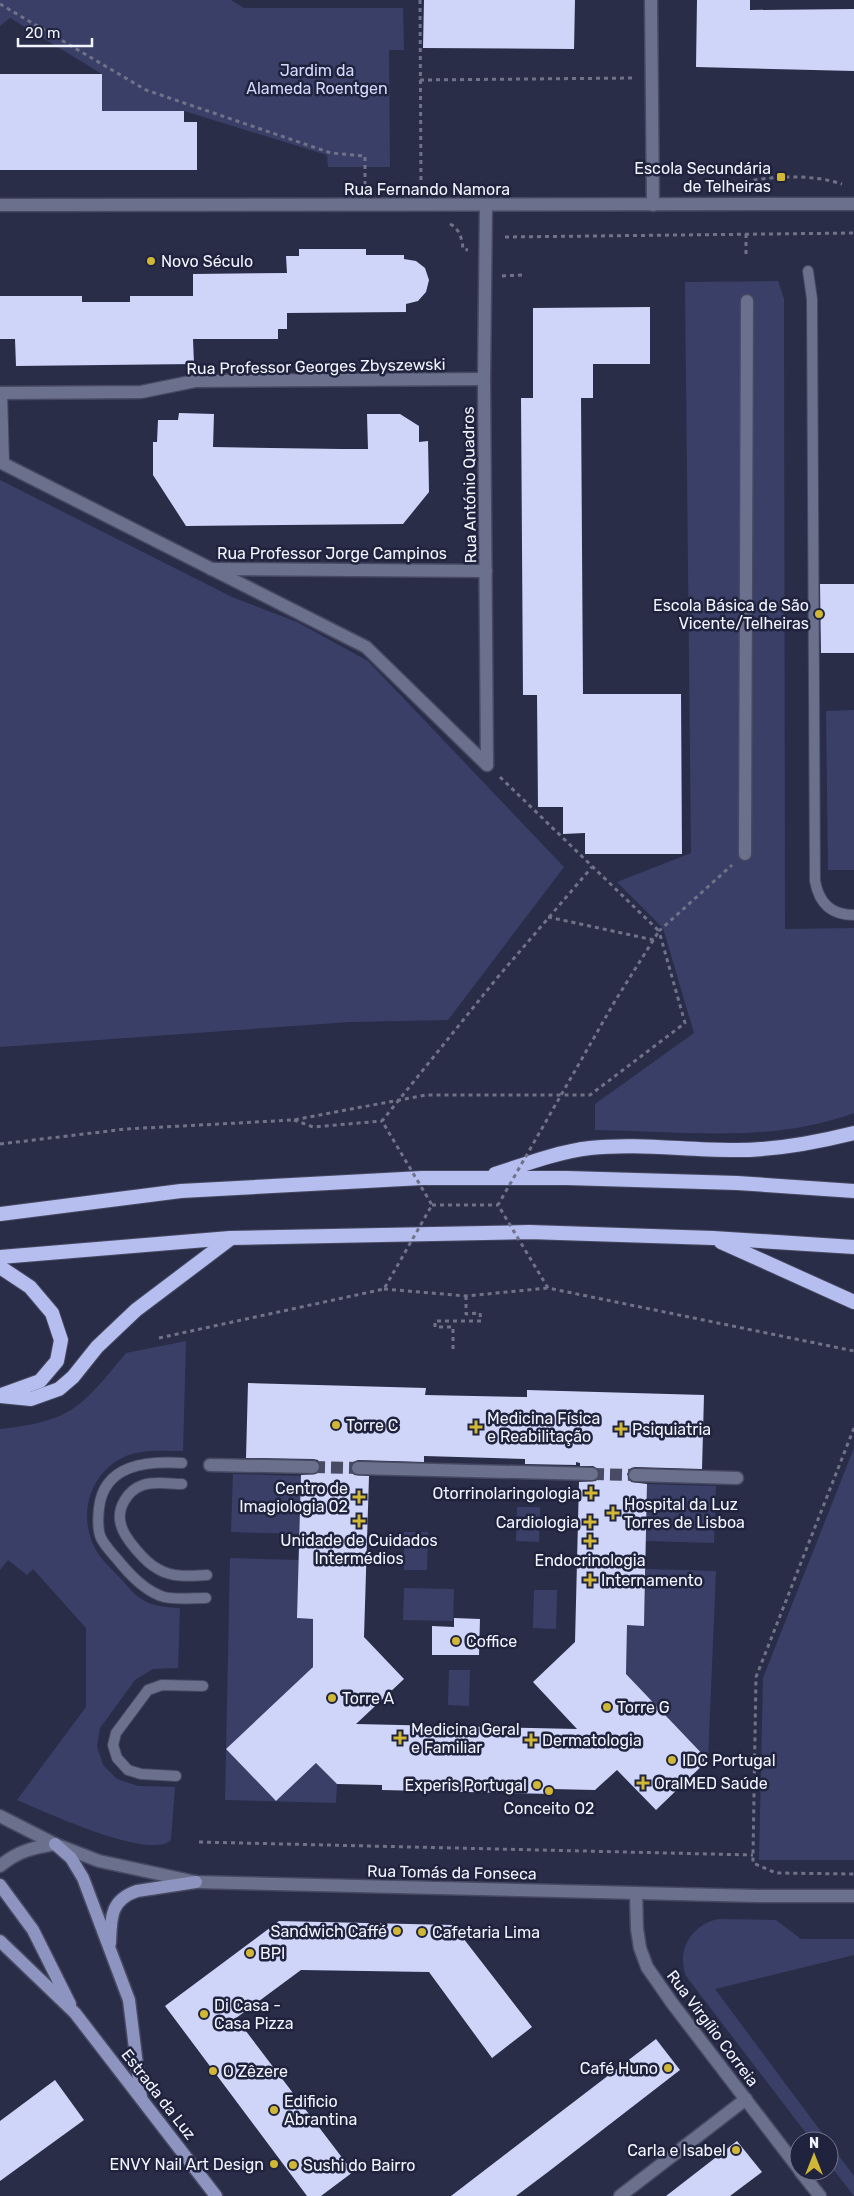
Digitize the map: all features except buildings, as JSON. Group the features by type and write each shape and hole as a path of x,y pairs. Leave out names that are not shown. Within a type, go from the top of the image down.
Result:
{"highway":[{"path":"482,1178 557,1153 591,1148 632,1146 732,1150 763,1149 801,1145 854,1133"},
{"path":"0,1214 181,1191 422,1178 567,1178 728,1183 854,1191"},
{"path":"0,1257 230,1238 529,1232 713,1238 854,1247"},
{"path":"0,1396 31,1399 59,1389 73,1377 97,1347 136,1310 230,1238"},
{"path":"713,1238 854,1302"},
{"path":"0,1268 30,1287 52,1313 61,1340 56,1361 40,1381 0,1396"}],"main road":[{"path":"55,1844 71,1858 83,1878 130,2000 142,2098"},
{"path":"109,1948 111,1917 119,1901 137,1891 196,1882"},
{"name":"Estrada da Luz","path":"0,1885 33,1930 75,2013"},
{"name":"Estrada da Luz","path":"0,1941 7,1950 75,2013 216,2196"}],"street":[{"path":"651,0 653,204"},
{"name":"Rua Fernando Namora","path":"0,205 854,204"},
{"name":"Rua António Quadros","path":"486,205 484,379 487,765"},
{"path":"745,854 746,301"},
{"name":"Rua Professor Georges Zbyszewski","path":"1,393 141,392 195,381 484,379"},
{"name":"Rua Professor Jorge Campinos","path":"2,462 366,647 487,765"},
{"name":"Rua Professor Jorge Campinos","path":"208,568 486,571"},
{"path":"210,1465 313,1467"},
{"path":"358,1468 592,1474"},
{"path":"635,1475 737,1478"},
{"name":"Rua Tomás da Fonseca","path":"0,1816 55,1844 99,1861 196,1882 636,1893 854,1896"},
{"path":"0,1866 13,1855 32,1848 55,1844"},
{"name":"Rua Virgílio Correia","path":"636,1893 637,1929 640,1948 648,1967 672,2003 789,2156"},
{"path":"620,2196 746,2099"},
{"name":"Rua Virgílio Correia","path":"808,2181 820,2196"}],"lane":[{"path":"808,271 812,299 815,881 821,901 831,911 845,915 854,915"},
{"path":"1,393 2,462"},
{"path":"182,1463 158,1461 140,1464 114,1477 105,1488 100,1500 98,1526 100,1536 105,1545 131,1576 150,1591 165,1597 206,1598"},
{"path":"182,1484 146,1484 134,1489 122,1505 120,1525 125,1536 157,1569 183,1576 207,1576"},
{"path":"176,1776 141,1774 128,1770 117,1758 113,1745 116,1732 148,1690 162,1685 203,1686"}],"path":[{"path":"420,0 420,187"},
{"path":"0,4 146,90 331,153 365,156 365,187"},
{"path":"420,80 652,78"},
{"path":"446,223 457,229 462,241 462,250"},
{"path":"485,237 854,233"},
{"path":"746,234 746,255"},
{"path":"0,1144 126,1130 293,1120 426,1095 590,1095 685,1023 659,931 487,765"},
{"path":"498,1204 614,1001 659,931 745,854"},
{"path":"293,1120 313,1127 382,1121 497,978 592,866"},
{"path":"548,917 654,940"},
{"path":"382,1121 432,1205"},
{"path":"432,1205 498,1204"},
{"path":"498,1204 548,1288"},
{"path":"384,1289 432,1205"},
{"path":"160,1338 384,1289 466,1296 548,1288 854,1351"},
{"path":"453,1349 454,1326 435,1326 435,1321 481,1321 480,1313 466,1314 466,1296"},
{"path":"854,1428 756,1677 753,1854 753,1863 776,1874 854,1874"},
{"path":"198,1842 753,1854"}],"green space":[{"name":"Jardim da Alameda Roentgen","path":"0,0 231,0 244,8 403,8 404,50 389,50 390,167 328,167 327,155 184,111 102,111 102,74 10,18 0,26"},
{"path":"778,281 784,299 785,929 854,928 854,1113 822,1123 758,1132 726,1134 595,1130 595,1104 694,1033 663,928 617,882 691,853 685,282"},
{"path":"0,480 232,597 297,622 368,661 564,867 448,1020 350,1022 0,1047"},
{"path":"854,710 854,870 828,870 826,711"},
{"path":"186,1341 183,1451 140,1452 126,1456 113,1463 95,1484 87,1510 90,1537 96,1550 104,1562 132,1592 149,1603 180,1608 178,1668 153,1669 135,1680 100,1728 97,1746 103,1765 117,1779 138,1786 175,1787 171,1840 159,1845 141,1844 96,1832 17,1800 86,1707 86,1628 33,1569 27,1575 8,1560 0,1570 0,1429 25,1426 44,1421 60,1416 74,1408 98,1387 126,1353"},
{"path":"854,1448 854,1860 759,1860 763,1678"},
{"path":"233,1474 301,1476 300,1534 231,1532"},
{"path":"647,1484 716,1486 714,1543 646,1541"},
{"path":"517,1507 540,1507 539,1542 516,1541"},
{"path":"404,1532 428,1532 427,1570 404,1570"},
{"path":"230,1558 299,1560 297,1618 313,1619 313,1667 226,1749"},
{"path":"646,1569 716,1571 708,1760 626,1674 627,1625 644,1625"},
{"path":"404,1588 454,1589 453,1621 403,1620"},
{"path":"534,1590 557,1590 556,1629 533,1628"},
{"path":"449,1670 470,1670 469,1706 448,1705"},
{"path":"226,1749 276,1801 316,1763 337,1784 336,1803 225,1800"},
{"path":"718,1919 776,1920 801,1939 854,1939 854,1955 715,1989 821,2131 804,2131 686,1976 683,1957 688,1940 709,1922"},
{"path":"839,2156 854,2176 854,2196 839,2177"}],"tunnel":[{"path":"313,1467 358,1468"},
{"path":"592,1474 635,1475"}],"place":[{"name":"Escola Secundária de Telheiras","path":"781,177"},
{"name":"Novo Século","path":"151,261"},
{"name":"Escola Básica de São Vicente/Telheiras","path":"819,614"},
{"name":"Torre C","path":"336,1425"},
{"name":"Medicina Física e Reabilitação","path":"476,1427"},
{"name":"Psiquiatria","path":"621,1429"},
{"name":"Otorrinolaringologia","path":"591,1493"},
{"name":"Centro de Imagiologia 02","path":"359,1497"},
{"name":"Hospital da Luz Torres de Lisboa","path":"613,1513"},
{"name":"Unidade de Cuidados Intermédios","path":"359,1521"},
{"name":"Cardiologia","path":"590,1522"},
{"name":"Endocrinologia","path":"590,1541"},
{"name":"Internamento","path":"590,1580"},
{"name":"Coffice","path":"456,1641"},
{"name":"Torre A","path":"332,1698"},
{"name":"Torre G","path":"607,1707"},
{"name":"Medicina Geral e Familiar","path":"400,1738"},
{"name":"Dermatologia","path":"531,1740"},
{"name":"IDC Portugal","path":"672,1760"},
{"name":"OralMED Saúde","path":"643,1783"},
{"name":"Experis Portugal","path":"537,1785"},
{"name":"Conceito O2","path":"549,1791"},
{"name":"Sandwich Caffé","path":"397,1931"},
{"name":"Cafetaria Lima","path":"422,1932"},
{"name":"BPI","path":"250,1953"},
{"name":"Di Casa - Casa Pizza","path":"204,2014"},
{"name":"Café Huno","path":"668,2068"},
{"name":"O Zêzere","path":"213,2071"},
{"name":"Edificio Abrantina","path":"274,2110"},
{"name":"Carla e Isabel","path":"736,2150"},
{"name":"ENVY Nail Art Design","path":"274,2164"},
{"name":"Sushi do Bairro","path":"293,2165"}]}
